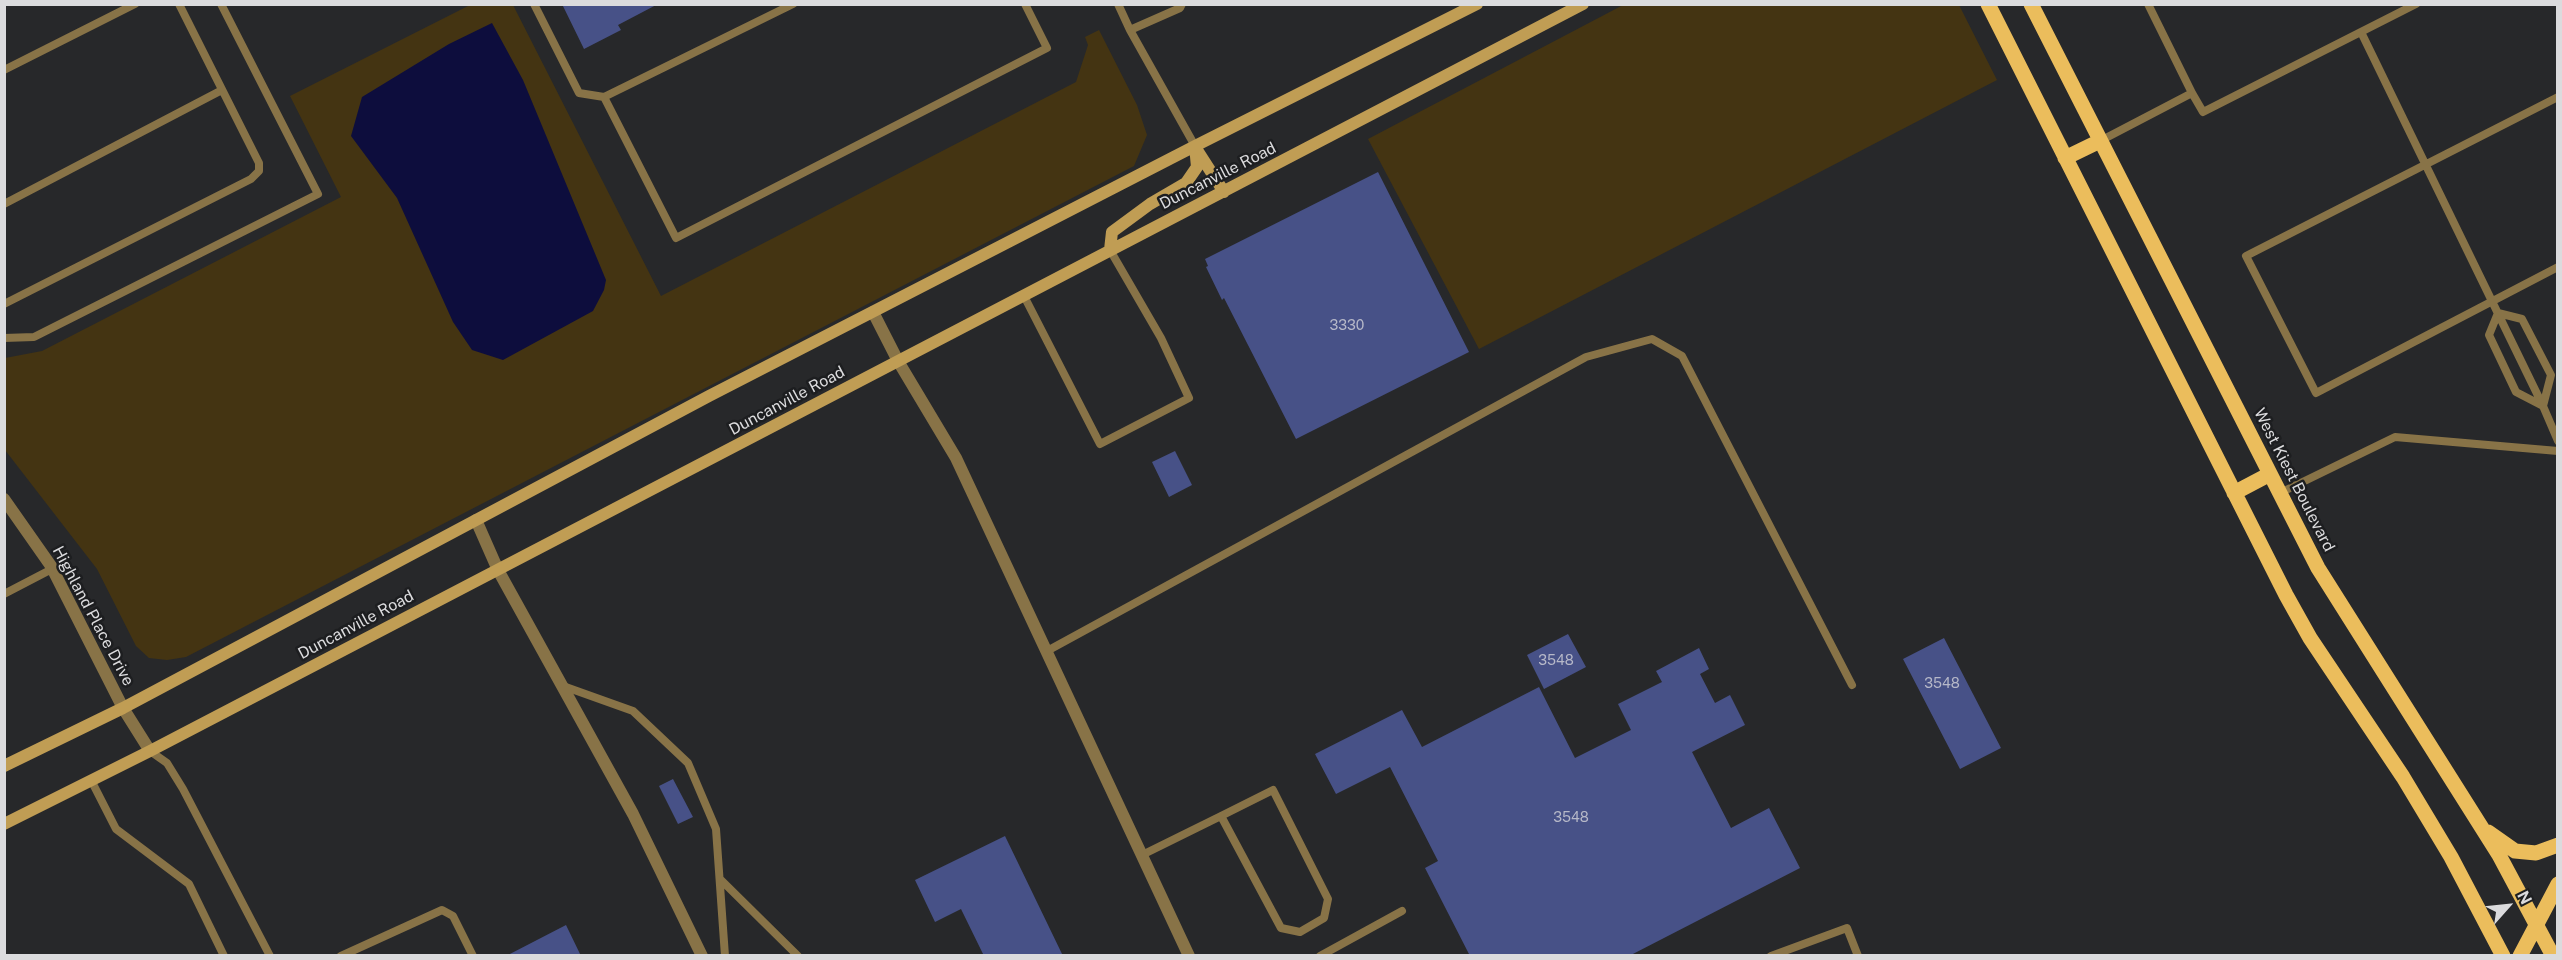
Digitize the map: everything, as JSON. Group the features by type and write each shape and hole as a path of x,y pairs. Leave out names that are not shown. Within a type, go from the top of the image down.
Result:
{"main road":[{"path":"4,766 123,708 873,312 1477,4"},
{"name":"Duncanville Road","path":"4,824 150,751 1583,4"},
{"path":"1988,4 2234,494 2310,638 2403,777 2451,857 2503,956"},
{"name":"West Kiest Boulevard","path":"2031,4 2318,568 2499,855 2553,956"},
{"path":"2065,158 2100,141"},
{"path":"1195,146 1224,192"},
{"path":"1110,250 1112,232 1150,204 1186,183 1197,167 1195,146"},
{"path":"2234,494 2270,474"},
{"path":"2479,825 2515,851 2536,853 2558,845"},
{"path":"2520,956 2558,884"}],"street":[{"path":"873,312 898,361 956,458 1189,956"},
{"name":"Highland Place Drive","path":"4,499 52,569 123,708 150,751"},
{"path":"476,520 498,570 633,814 702,956"}],"lane":[{"path":"4,70 135,4"},
{"path":"4,304 251,179 260,171 259,163 179,4"},
{"path":"4,338 34,337 318,194 221,4"},
{"path":"534,4 579,93 604,97 793,4"},
{"path":"604,97 676,238 1047,48 1025,4"},
{"path":"1118,4 1130,30 1195,146"},
{"path":"1130,30 1182,4"},
{"path":"2148,4 2203,112 2416,4"},
{"path":"2361,32 2558,441"},
{"path":"4,204 222,90"},
{"path":"2100,141 2192,93"},
{"path":"2558,97 2246,256 2316,393 2558,267"},
{"path":"1024,296 1100,444 1189,398 1161,338 1110,250"},
{"path":"2498,313 2522,319 2551,375 2543,406"},
{"path":"2498,313 2489,335 2516,392 2543,406"},
{"path":"1047,651 1586,357 1652,339 1682,356 1852,685"},
{"path":"2280,493 2395,437 2558,451"},
{"path":"4,594 52,569"},
{"path":"562,686 633,711 688,763 716,829 725,956"},
{"path":"150,751 167,763 183,789 270,956"},
{"path":"91,780 116,829 189,884 224,956"},
{"path":"1142,855 1273,790 1328,899 1324,918 1300,933 1281,927 1221,816"},
{"path":"721,880 798,956"},
{"path":"341,956 442,910 453,916 473,956"},
{"path":"1320,956 1402,911"},
{"path":"1771,956 1847,928 1858,956"}],"shaded area":[{"path":"1625,4 1959,5 1997,80 1479,349 1368,139"},
{"path":"470,5 513,5 661,296 1076,82 1088,45 1085,37 1099,30 1137,105 1147,135 1134,166 186,657 167,660 149,658 136,646 97,569 5,450 5,358 42,351 341,197 290,96"},
{"path":"492,23 523,80 606,280 604,290 593,311 503,360 472,350 453,322 397,198 351,136 362,97 449,44"}],"building":[{"path":"562,4 658,4 618,25 621,30 584,49"},
{"path":"1378,172 1469,352 1296,439 1224,298 1222,300 1206,267 1208,266 1205,259"},
{"path":"1175,451 1192,485 1169,497 1152,462"},
{"path":"1568,634 1586,667 1544,689 1527,655"},
{"path":"1944,638 2001,748 1960,769 1903,659"},
{"path":"1699,648 1709,669 1700,674 1715,703 1730,695 1745,725 1692,752 1731,828 1769,808 1800,868 1629,956 1470,956 1425,868 1438,861 1390,767 1336,794 1315,754 1402,710 1422,747 1539,687 1575,758 1631,730 1618,704 1662,682 1656,671"},
{"path":"673,779 693,817 678,824 659,786"},
{"path":"1005,836 1063,956 984,956 961,909 935,922 915,880"},
{"path":"566,925 581,956 506,956"}]}
